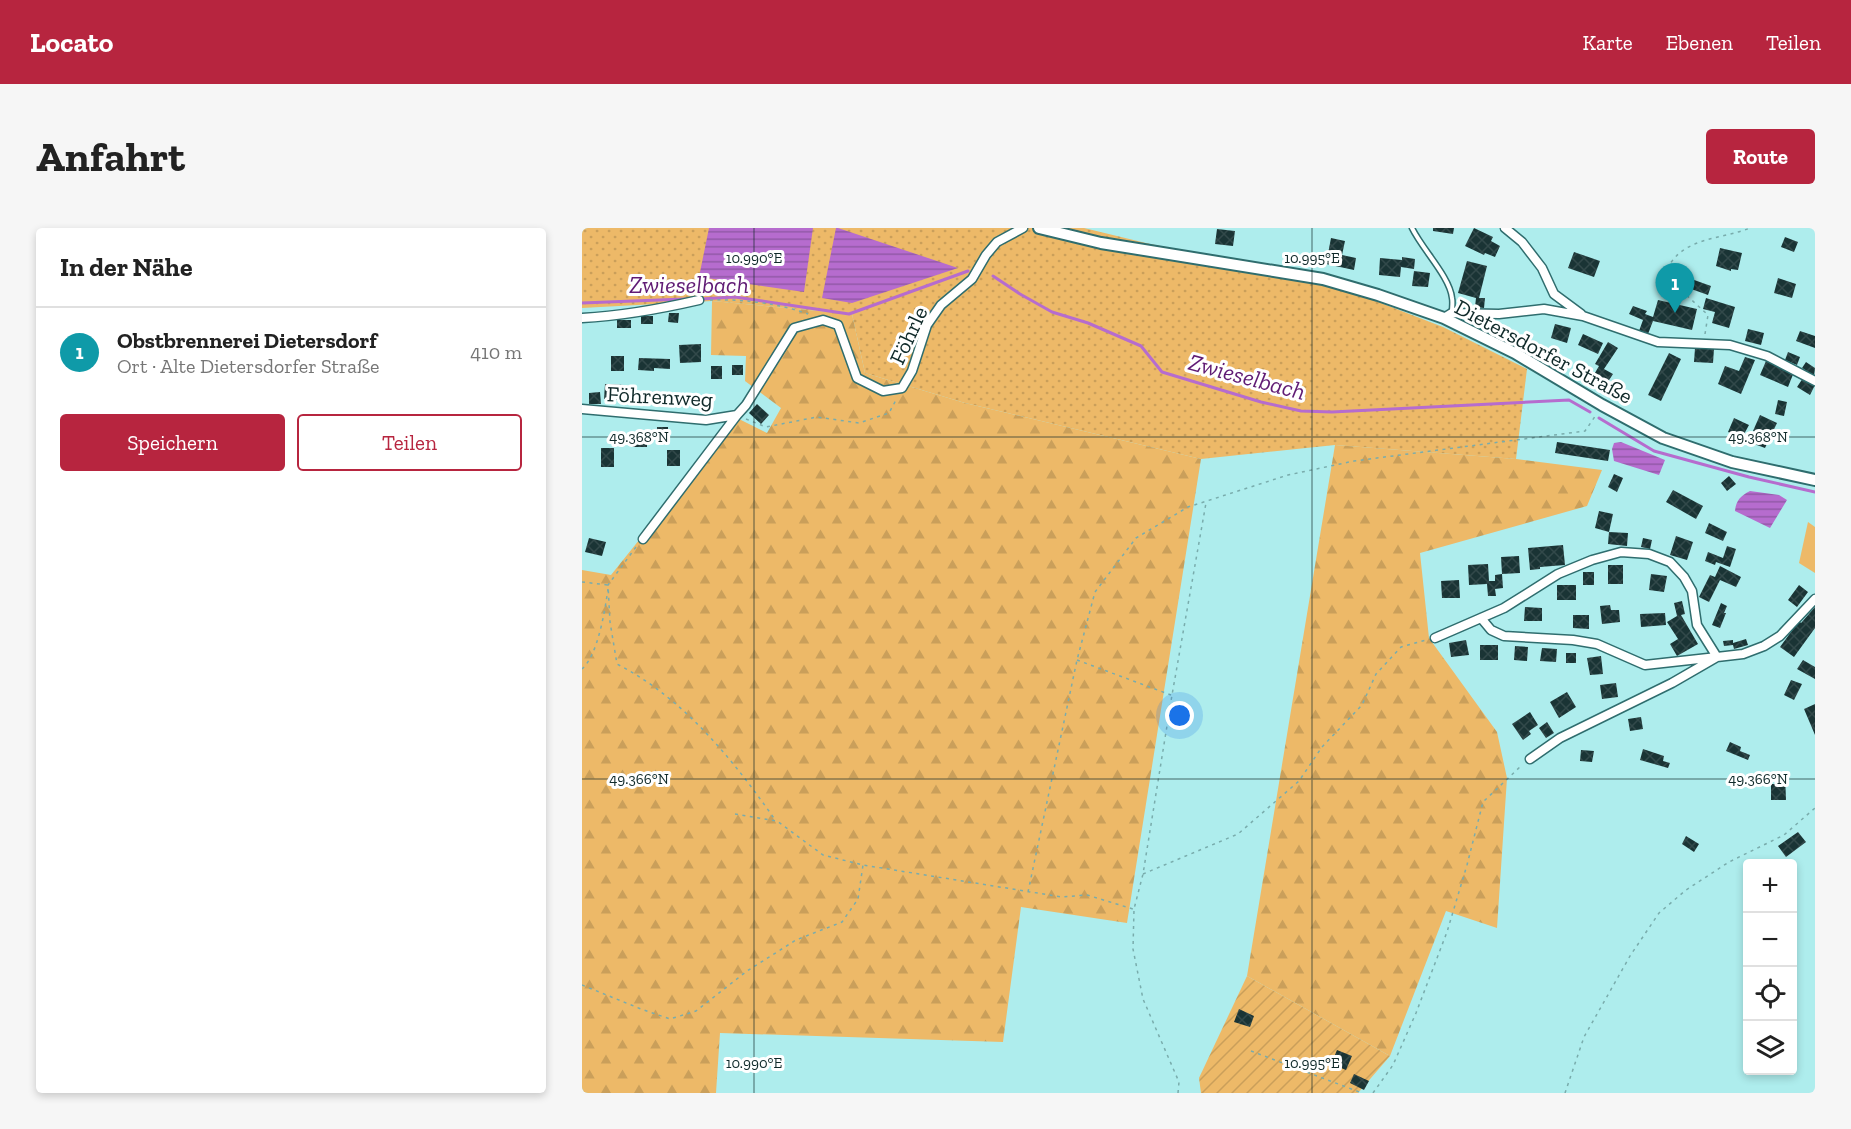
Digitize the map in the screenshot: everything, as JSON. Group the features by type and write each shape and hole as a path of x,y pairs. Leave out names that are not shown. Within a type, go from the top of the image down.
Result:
{"street":[{"name":"Föhrle","path":"823,320 838,325 857,378 884,391 902,388 912,371 927,325 941,305 972,279 986,255 997,242 1023,228"},
{"name":"Dietersdorfer Straße","path":"1039,228 1101,243 1323,279 1448,315 1663,438 1722,459 1815,480"},
{"path":"1505,228 1522,242 1542,268 1554,294 1583,316"},
{"path":"1544,309 1554,294"},
{"path":"582,318 662,309 699,300"},
{"path":"1448,315 1499,314 1544,309 1583,316 1658,342 1730,345 1767,356 1815,381"},
{"name":"Föhrenweg","path":"643,539 752,396 794,328 823,320"},
{"name":"Föhrenweg","path":"582,409 706,420 736,415"},
{"path":"1436,638 1504,608 1558,574 1592,560 1621,552 1649,554 1670,562 1684,576 1692,591 1697,625 1717,657"},
{"path":"1481,618 1491,630 1504,636 1573,640 1597,644 1645,665 1743,654 1764,646 1780,636 1815,599"},
{"path":"1530,759 1560,738 1672,683 1717,657"}],"lane":[{"path":"1412,228 1442,275 1452,296 1448,315"}],"path":[{"path":"1703,344 1708,315 1671,281 1667,276 1667,269 1680,252 1689,246 1750,228"},
{"path":"699,300 739,300 790,307 823,320"},
{"path":"736,415 766,427 817,417 859,423 889,413 902,388"},
{"path":"1028,892 1077,660 1095,592 1136,538 1188,507 1288,475 1354,461 1585,431 1602,405"},
{"path":"1178,1093 1179,1082 1143,999 1133,949 1134,909 1143,874 1207,502"},
{"path":"582,669 589,663 604,618 608,585 643,539"},
{"path":"582,582 608,585"},
{"path":"608,585 610,622 617,664 635,673 697,723 745,777 777,821 823,855 863,865 1028,892 1062,897 1087,895 1134,909"},
{"path":"1143,874 1238,834 1299,781 1322,747 1362,705 1376,674 1401,647 1436,638"},
{"path":"1077,660 1172,695"},
{"path":"1373,1093 1393,1065 1447,932 1483,802 1530,759"},
{"path":"1565,1093 1570,1072 1584,1037 1630,956 1659,913 1686,890 1729,862 1784,835 1815,808"},
{"path":"735,814 777,821"},
{"path":"582,985 640,1009 670,1018 696,1011 747,971 796,940 842,922 858,899 863,865"},
{"path":"1251,1051 1362,1093"}],"green space":[{"path":"582,228 1084,228 1150,244 1306,274 1443,327 1527,369 1516,459 1335,445 1201,459 965,403 865,373 852,314 712,301 582,308"},
{"path":"712,301 852,314 865,373 965,403 1201,459 1127,923 1021,907 1003,1042 720,1033 716,1093 582,1093 582,570 611,575 737,418 767,433 781,408 745,381 746,356 711,355"},
{"path":"1335,445 1516,459 1602,470 1587,506 1420,553 1429,638 1497,732 1507,778 1497,928 1446,911 1390,1056 1247,976"},
{"path":"1808,522 1815,527 1815,573 1799,563"},
{"path":"1247,976 1390,1056 1358,1093 1201,1093 1199,1078"}],"shaded area":[{"path":"709,228 813,228 804,292 699,277"},
{"path":"836,228 958,268 852,303 822,298"},
{"path":"1621,442 1665,460 1659,475 1614,461 1612,449 1614,443"},
{"path":"1750,491 1779,495 1787,500 1770,528 1735,511 1739,499"}],"building":[{"path":"1433,228 1454,228 1453,234 1433,231"},
{"path":"1474,228 1493,237 1491,241 1500,246 1495,257 1485,253 1484,255 1465,246"},
{"path":"1217,229 1235,231 1233,246 1215,244"},
{"path":"1785,237 1798,242 1794,252 1781,247"},
{"path":"1331,238 1345,241 1342,255 1356,258 1354,270 1326,264"},
{"path":"1720,248 1742,253 1738,270 1731,269 1731,271 1716,266"},
{"path":"1574,252 1600,261 1594,277 1568,268"},
{"path":"1402,257 1415,259 1414,269 1401,267 1400,277 1379,275 1380,258 1402,260"},
{"path":"1467,261 1487,266 1479,298 1485,298 1484,308 1475,307 1476,298 1458,293"},
{"path":"1414,271 1430,273 1428,287 1412,286"},
{"path":"1683,276 1711,286 1708,295 1680,285"},
{"path":"1778,278 1796,284 1792,298 1774,293"},
{"path":"1706,298 1735,307 1729,328 1712,323 1715,312 1703,309"},
{"path":"1658,300 1697,309 1692,330 1653,321 1648,334 1639,331 1643,320 1629,314 1633,306 1647,311 1645,314 1653,317"},
{"path":"669,313 679,313 678,323 668,322"},
{"path":"641,316 653,316 653,324 641,324"},
{"path":"617,320 631,320 631,328 617,328"},
{"path":"1555,324 1571,328 1567,343 1551,338"},
{"path":"1748,329 1764,333 1761,345 1745,341"},
{"path":"1800,331 1815,336 1815,348 1796,341"},
{"path":"1583,334 1603,343 1598,354 1578,345"},
{"path":"1608,342 1618,348 1604,369 1613,374 1602,391 1589,383 1599,366 1595,364"},
{"path":"701,344 701,362 680,363 679,345"},
{"path":"1695,348 1714,349 1713,363 1694,362"},
{"path":"1788,352 1800,357 1797,365 1785,360"},
{"path":"1669,353 1681,359 1661,401 1648,395"},
{"path":"611,356 624,356 624,371 611,371"},
{"path":"1745,357 1755,360 1741,394 1718,384 1725,366 1739,371"},
{"path":"639,358 670,359 670,369 638,370"},
{"path":"1766,361 1794,372 1788,387 1760,375"},
{"path":"1806,362 1815,368 1814,376 1802,368"},
{"path":"732,365 743,365 743,375 732,375"},
{"path":"711,366 722,366 722,379 711,379"},
{"path":"1803,378 1815,385 1810,395 1797,387"},
{"path":"605,384 624,385 623,400 604,399"},
{"path":"600,392 601,404 589,404 589,393"},
{"path":"1778,400 1787,402 1784,416 1775,414"},
{"path":"757,404 769,415 761,424 749,413"},
{"path":"1760,415 1777,423 1765,448 1754,444 1759,433 1753,431"},
{"path":"1734,418 1749,425 1742,438 1728,432"},
{"path":"657,427 668,427 668,439 657,439"},
{"path":"632,433 647,433 647,447 632,447"},
{"path":"1557,442 1610,450 1608,461 1555,453"},
{"path":"601,448 614,448 614,467 601,467"},
{"path":"667,450 680,450 680,466 667,466"},
{"path":"1614,474 1623,478 1617,492 1608,487"},
{"path":"1729,476 1736,484 1727,491 1721,483"},
{"path":"1673,490 1703,506 1696,519 1666,502"},
{"path":"1599,511 1613,514 1609,532 1595,528"},
{"path":"1709,523 1727,532 1723,541 1705,533"},
{"path":"1609,532 1628,533 1627,546 1608,544"},
{"path":"1676,536 1693,542 1687,560 1670,555"},
{"path":"589,538 606,542 602,556 585,552"},
{"path":"1643,538 1652,540 1650,549 1641,547"},
{"path":"1563,545 1565,565 1530,570 1528,548"},
{"path":"1727,546 1736,549 1730,567 1705,561 1708,552 1723,558"},
{"path":"1519,556 1520,573 1502,574 1501,557"},
{"path":"1488,564 1489,581 1495,581 1495,575 1502,574 1503,588 1495,589 1496,596 1488,596 1487,584 1469,585 1468,565"},
{"path":"1608,565 1623,565 1623,584 1608,584"},
{"path":"1720,566 1741,577 1736,587 1720,580 1709,602 1699,597 1710,575 1715,577"},
{"path":"1583,572 1594,572 1594,585 1583,585"},
{"path":"1651,574 1667,576 1664,592 1649,590"},
{"path":"1459,580 1460,598 1442,598 1441,581"},
{"path":"1557,585 1576,585 1576,600 1557,600"},
{"path":"1799,585 1808,592 1797,607 1788,600"},
{"path":"1682,601 1685,614 1681,615 1698,644 1677,656 1670,644 1678,639 1667,622 1677,616 1674,603"},
{"path":"1721,603 1727,606 1720,628 1712,625"},
{"path":"1610,605 1611,610 1619,610 1620,622 1602,624 1600,606"},
{"path":"1525,607 1542,608 1542,621 1524,621"},
{"path":"1815,607 1815,628 1794,657 1780,647 1799,621 1801,623"},
{"path":"1665,613 1666,625 1641,627 1640,614"},
{"path":"1573,615 1589,615 1589,629 1573,628"},
{"path":"1746,639 1748,645 1734,649 1733,645 1724,646 1723,641 1733,640 1733,643"},
{"path":"1466,640 1469,655 1451,657 1449,643"},
{"path":"1480,645 1498,645 1498,660 1480,660"},
{"path":"1515,646 1528,647 1527,661 1514,660"},
{"path":"1542,648 1557,649 1556,662 1540,661"},
{"path":"1566,653 1576,653 1576,663 1566,663"},
{"path":"1601,656 1603,674 1590,675 1587,658"},
{"path":"1803,660 1815,667 1815,679 1797,669"},
{"path":"1791,680 1802,684 1794,700 1784,695"},
{"path":"1616,683 1618,697 1602,699 1600,685"},
{"path":"1567,692 1576,707 1559,718 1550,702"},
{"path":"1815,704 1815,735 1804,709"},
{"path":"1530,712 1538,725 1529,731 1531,734 1523,740 1512,724"},
{"path":"1641,717 1643,729 1630,731 1628,719"},
{"path":"1547,722 1554,733 1546,738 1539,728"},
{"path":"1730,742 1741,747 1740,751 1750,755 1748,760 1726,751"},
{"path":"1643,749 1664,756 1663,761 1670,763 1668,768 1640,760"},
{"path":"1581,750 1594,751 1592,762 1580,761"},
{"path":"1777,774 1785,774 1786,800 1771,800 1771,784 1778,784"},
{"path":"1798,832 1806,842 1786,857 1778,846"},
{"path":"1686,836 1699,844 1694,852 1682,844"},
{"path":"1239,1009 1254,1016 1250,1027 1234,1022"},
{"path":"1337,1050 1352,1056 1346,1070 1331,1064"},
{"path":"1354,1074 1369,1081 1364,1090 1350,1083"}],"waterway":[{"name":"Zwieselbach","path":"701,299 735,297 849,314 968,271"},
{"name":"Zwieselbach","path":"993,276 1052,312 1088,323 1141,346 1162,372 1261,402 1301,411 1332,412 1569,400 1590,412"},
{"name":"Zwieselbach","path":"582,303 685,299"},
{"name":"Zwieselbach","path":"1599,418 1654,451 1815,492"}],"place":[{"name":"Obstbrennerei Dietersdorf","path":"1675,313"}]}
